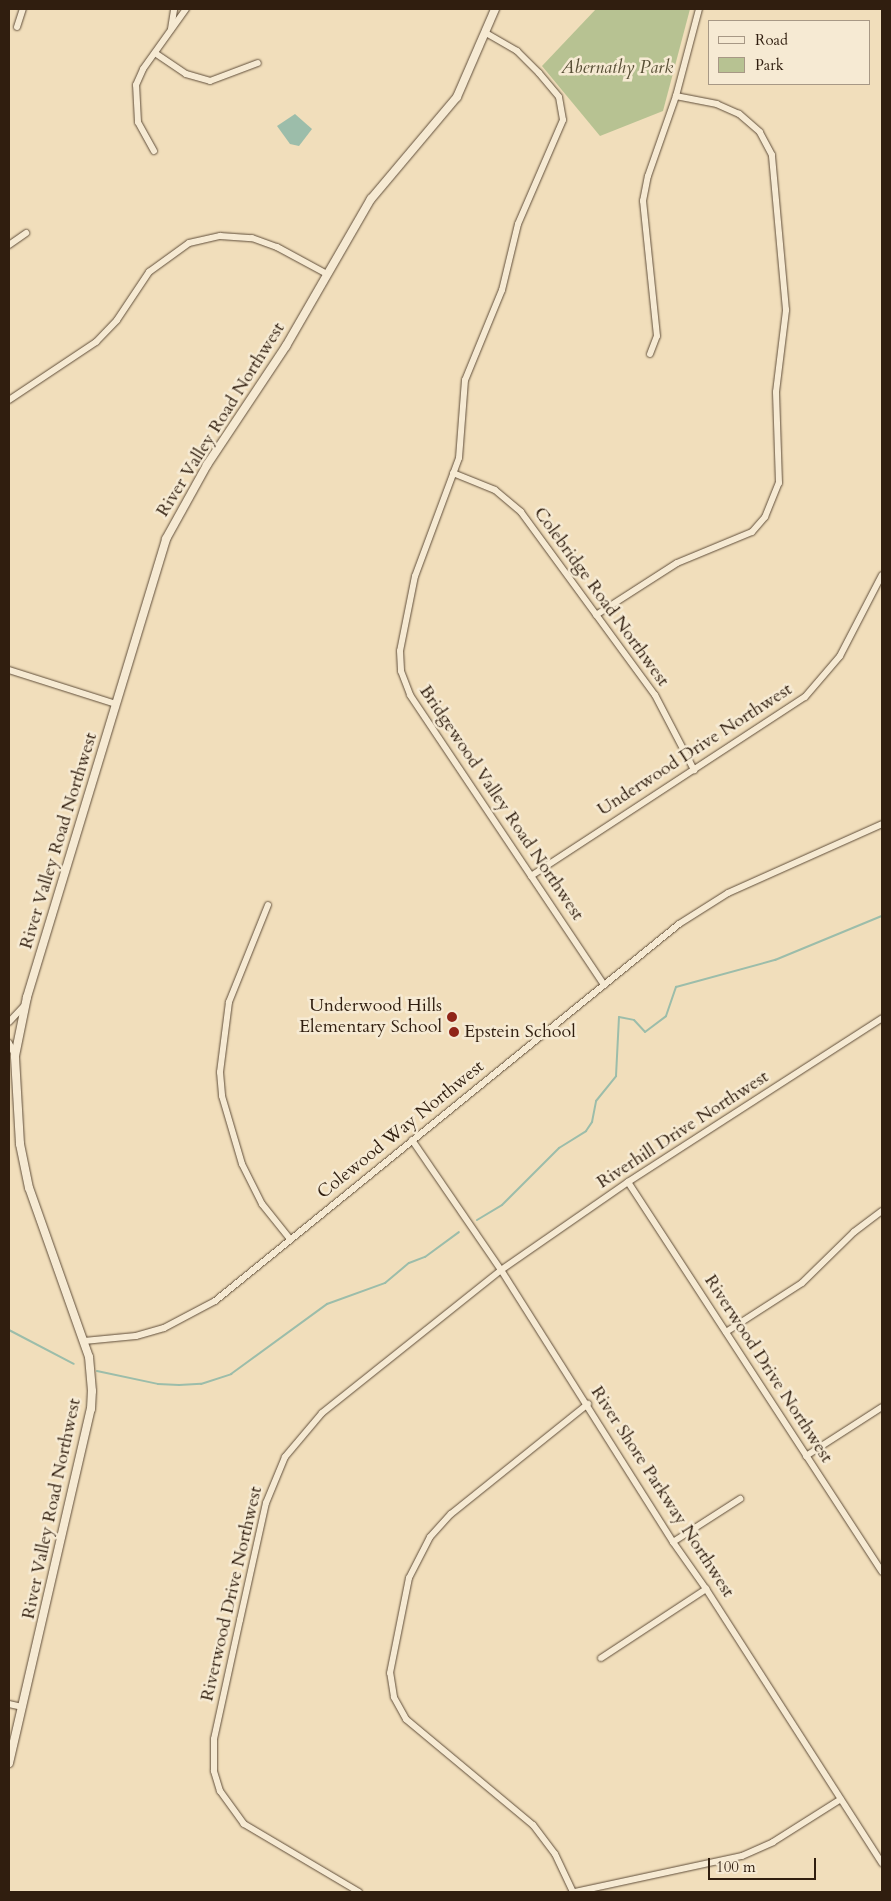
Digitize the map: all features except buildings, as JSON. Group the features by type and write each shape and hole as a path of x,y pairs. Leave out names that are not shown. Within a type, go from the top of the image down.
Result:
{"street":[{"path":"17,27 23,9"},
{"path":"170,30 174,9"},
{"path":"154,151 138,122 135,105 136,85 170,30 186,9"},
{"name":"River Valley Road Northwest","path":"9,1763 91,1408 92,1374 84,1341 27,1181 18,1121 16,1056 25,1005 166,539 207,465 286,346 376,192 458,97 496,9"},
{"path":"650,354 657,336 643,201 648,176 676,96 699,9"},
{"name":"Bridgewood Valley Road Northwest","path":"486,33 517,51 539,73 559,97 563,120 518,224 502,290 465,380 463,441 415,576 400,651 401,672 410,695 604,985"},
{"path":"155,53 186,74 210,80 258,63"},
{"path":"596,615 677,563 752,532 765,517 779,483 776,392 786,310 772,156 760,132 739,114 717,104 676,96"},
{"path":"9,245 26,234"},
{"path":"9,400 96,342 117,320 149,272 189,243 220,236 252,238 277,247 327,274"},
{"name":"Colebridge Road Northwest","path":"453,473 495,490 513,504 655,695 694,770"},
{"name":"Underwood Drive Northwest","path":"531,876 794,705 814,688 840,656 882,575"},
{"path":"9,670 116,704"},
{"name":"Colewood Way Northwest","path":"84,1341 136,1336 164,1328 214,1301 703,907 882,824"},
{"path":"268,905 229,1002 220,1072 222,1096 242,1164 262,1204 290,1239"},
{"path":"9,1022 25,1005"},
{"name":"Riverhill Drive Northwest","path":"501,1270 628,1182 882,1018"},
{"path":"9,1043 16,1056"},
{"name":"River Shore Parkway Northwest","path":"412,1140 501,1270 588,1404 673,1542 706,1589 882,1863"},
{"name":"Riverwood Drive Northwest","path":"628,1182 882,1572"},
{"path":"726,1332 802,1284 854,1232 882,1211"},
{"name":"Riverwood Drive Northwest","path":"360,1892 256,1833 230,1808 220,1791 214,1771 214,1738 240,1620 274,1480 302,1434 322,1413 501,1270"},
{"path":"588,1404 451,1514 430,1537 409,1578 390,1673 394,1697 406,1720 533,1825 555,1854 574,1892 742,1856 774,1842 841,1799"},
{"path":"806,1456 882,1406"},
{"path":"673,1542 740,1499"},
{"path":"601,1658 706,1589"},
{"path":"9,1704 22,1708"}],"green space":[{"name":"Abernathy Park","path":"596,9 690,9 663,111 600,136 542,66"}],"shaded area":[{"path":"295,114 312,129 299,146 290,144 277,126"}],"waterway":[{"path":"477,1220 502,1205 559,1148 586,1131 592,1122 596,1101 616,1076 619,1017 634,1020 645,1032 666,1016 676,987 775,960 882,916"},
{"path":"97,1371 158,1384 179,1385 201,1384 231,1374 327,1304 385,1283 409,1263 425,1257 459,1232"},
{"path":"9,1330 74,1364"}],"place":[{"name":"Underwood Hills Elementary School","path":"452,1017"},
{"name":"Epstein School","path":"454,1032"}]}
